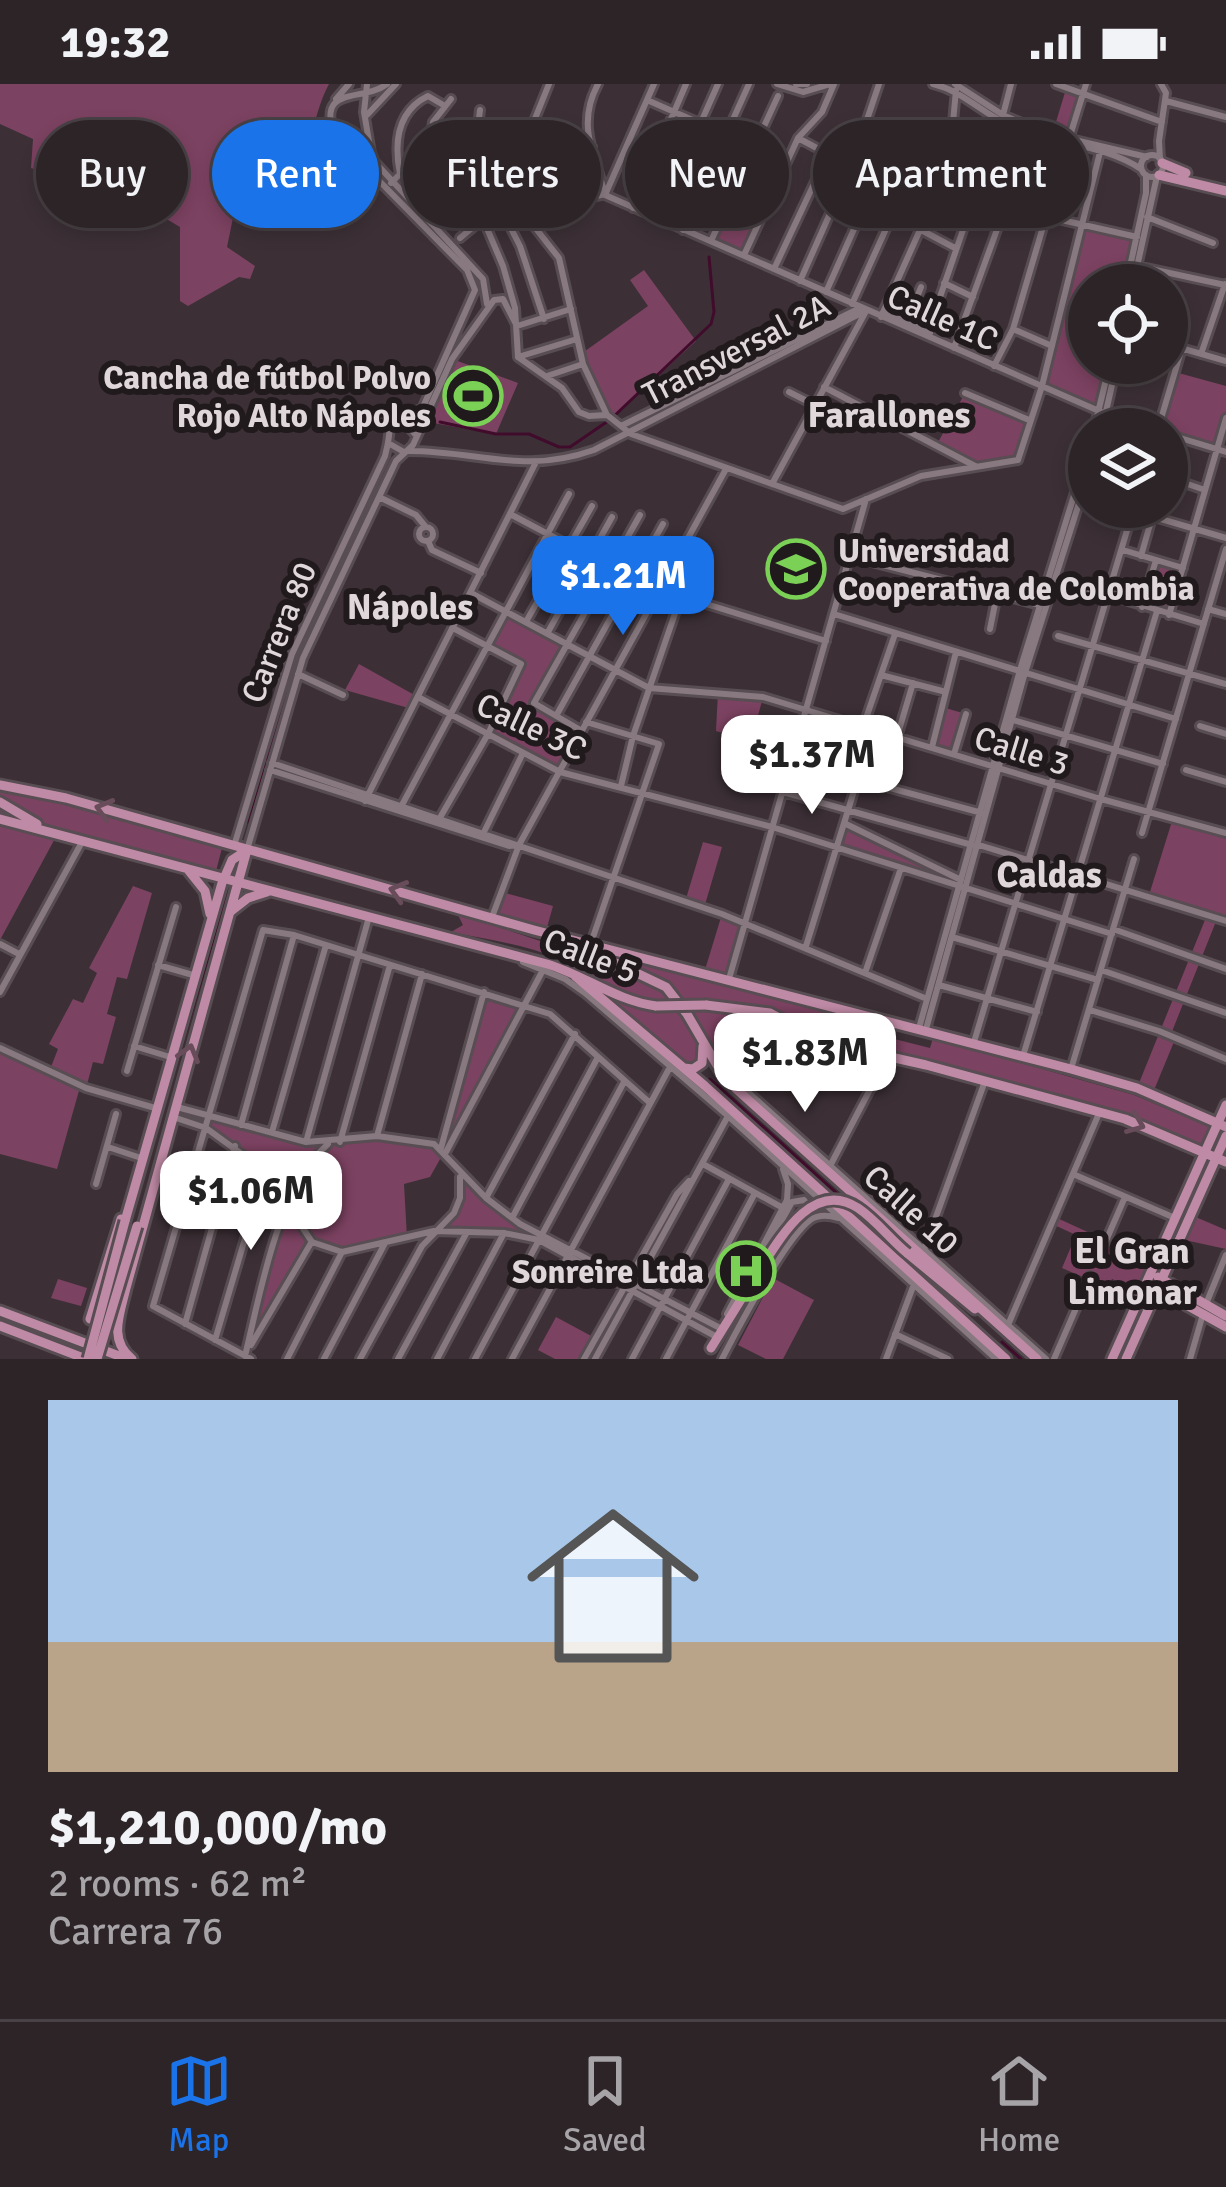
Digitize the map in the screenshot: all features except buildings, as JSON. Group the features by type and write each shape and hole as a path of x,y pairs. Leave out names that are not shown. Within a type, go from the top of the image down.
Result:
{"main road":[{"path":"1160,168 1226,189"},
{"name":"Calle 5","path":"0,784 66,798 534,930 974,1042 1137,1088 1223,1129"},
{"path":"0,802 46,829"},
{"name":"Calle 5","path":"0,819 565,970 627,999 656,1006 716,1005 779,1017 824,1042 1100,1112 1221,1160"},
{"name":"Carrera 80","path":"90,1359 141,1158 210,919 232,860 247,850"},
{"name":"Carrera 80","path":"118,1326 148,1197 247,850"},
{"path":"185,867 205,891 210,919"},
{"path":"210,919 228,885 227,916"},
{"path":"227,916 248,898 274,891"},
{"name":"Calle 10","path":"534,930 647,975 671,992 720,1073 1045,1359"},
{"name":"Calle 10","path":"565,970 672,1065 704,1086 964,1326 1006,1359"},
{"path":"672,1065 698,1066 704,1058 701,1041"},
{"path":"704,1086 705,1072 720,1073"},
{"path":"1126,1359 1221,1160 1226,1105"},
{"path":"1112,1359 1204,1153 1223,1129"},
{"name":"Carrera 80","path":"90,1319 132,1191"},
{"name":"Carrera 80","path":"90,1359 148,1197"},
{"path":"715,1337 800,1216 826,1200 857,1208 962,1300 1004,1325"},
{"path":"1148,1277 1204,1309 1226,1328"},
{"path":"1204,1309 1226,1316"},
{"path":"0,1311 130,1359"},
{"path":"56,1332 78,1330 90,1319 98,1334 107,1335 118,1326"},
{"path":"0,1326 90,1359"},
{"path":"118,1326 119,1345 130,1359"},
{"path":"48,1343 64,1359"}],"street":[{"path":"332,120 334,102 349,84"},
{"path":"334,102 343,95 392,84"},
{"path":"365,118 392,84"},
{"path":"535,120 549,84"},
{"path":"585,120 587,104 598,84"},
{"path":"605,195 654,84"},
{"path":"670,120 686,84"},
{"path":"702,120 718,84"},
{"path":"733,120 749,84"},
{"path":"778,84 803,92 832,84"},
{"path":"796,84 807,84"},
{"path":"789,160 798,138 822,112 832,84"},
{"path":"866,120 879,84"},
{"path":"933,84 957,86 1006,120"},
{"path":"1002,118 1011,84"},
{"path":"1056,84 1162,122"},
{"path":"1075,120 1086,84"},
{"path":"1161,84 1166,96 1226,117"},
{"path":"1137,264 1160,168 1159,141 1171,84"},
{"path":"954,120 957,86"},
{"path":"365,118 366,88"},
{"path":"766,120 778,95"},
{"path":"405,120 428,96 448,102 434,120"},
{"path":"647,100 696,120"},
{"path":"479,120 480,110"},
{"path":"1002,118 1008,120"},
{"path":"392,183 400,174 398,136 403,124"},
{"path":"798,138 813,146"},
{"path":"1133,264 1146,193 1143,172 1159,141"},
{"path":"1089,146 1148,156 1160,168"},
{"path":"1089,149 1143,172 1160,168"},
{"path":"1089,192 1100,152"},
{"path":"379,167 483,279 489,296 485,312"},
{"name":"Carrera 80","path":"234,846 292,654 386,456 388,431 423,407 471,306 475,285 467,270 379,177"},
{"path":"601,180 605,195"},
{"path":"774,269 813,184"},
{"name":"Calle 1C","path":"601,193 625,204"},
{"path":"601,196 605,195"},
{"path":"1148,218 1213,244"},
{"path":"1089,226 1137,238"},
{"path":"460,238 472,228"},
{"path":"487,228 503,266 517,326 518,358"},
{"path":"511,228 544,319"},
{"path":"537,228 559,258 583,364 617,423"},
{"name":"Calle 1C","path":"678,228 1088,408"},
{"path":"711,241 717,228"},
{"path":"744,256 757,228"},
{"path":"800,280 823,228"},
{"path":"826,292 854,228"},
{"path":"772,484 824,387 890,228"},
{"path":"928,332 962,228"},
{"path":"955,248 920,229 882,314 955,346 998,228"},
{"path":"994,366 1013,329 1041,228"},
{"path":"518,358 547,376 579,412 843,509 921,476 1018,460 1042,386 1079,228"},
{"path":"1188,276 1226,284 1201,354"},
{"path":"944,283 974,298"},
{"path":"907,322 921,287"},
{"path":"485,312 502,298 517,326"},
{"name":"Transversal 2A","path":"535,464 594,450 617,423 860,307"},
{"path":"517,326 571,310"},
{"name":"Carrera 80","path":"247,850 298,674 379,497 416,436 452,359 485,312"},
{"path":"1013,329 1052,346"},
{"path":"518,358 578,339"},
{"path":"1188,350 1226,361"},
{"path":"547,376 583,364"},
{"path":"824,387 975,466"},
{"path":"789,392 815,405"},
{"path":"965,393 1030,420"},
{"path":"1169,615 1205,490 1222,450 1226,418"},
{"path":"401,423 409,425 420,446 430,451"},
{"path":"1188,440 1222,450"},
{"path":"367,798 535,464 406,451 388,443"},
{"path":"493,917 519,845 727,468"},
{"path":"1188,484 1205,490"},
{"path":"402,805 569,494"},
{"path":"379,497 416,515 433,530 428,541 432,550 481,573"},
{"path":"729,979 866,499"},
{"path":"527,620 592,506"},
{"path":"511,514 658,590 826,641"},
{"path":"568,643 640,514"},
{"path":"548,632 612,517"},
{"path":"556,716 663,524"},
{"path":"1188,526 1226,538"},
{"path":"922,1028 1041,605 1070,528"},
{"path":"976,845 1023,671 1072,528"},
{"path":"974,1042 1128,528"},
{"path":"1141,556 1149,528"},
{"path":"1142,832 1226,549"},
{"path":"1121,550 1183,568"},
{"path":"852,557 1041,605"},
{"path":"1142,607 1156,560"},
{"path":"559,564 600,587"},
{"path":"1056,579 1204,625"},
{"name":"Calle 3","path":"471,593 649,688 763,697 1226,832"},
{"path":"990,629 997,594"},
{"path":"621,786 633,736 681,596"},
{"path":"1208,609 1226,614"},
{"path":"1023,1056 1157,611"},
{"path":"834,614 1176,719"},
{"path":"440,818 521,664 453,628"},
{"path":"863,727 895,634"},
{"path":"1058,636 1226,684"},
{"name":"Calle 3C","path":"568,643 534,703 584,727 659,744 643,791"},
{"path":"932,747 956,651"},
{"path":"298,674 343,695"},
{"path":"881,675 946,692"},
{"path":"897,737 913,683"},
{"name":"Calle 3C","path":"418,698 560,772 772,827 1226,970"},
{"path":"955,754 966,714"},
{"path":"1013,720 1163,764"},
{"path":"1200,726 1226,734"},
{"path":"484,832 523,752"},
{"path":"791,761 982,813"},
{"path":"270,767 509,847 519,845"},
{"path":"1186,770 1226,782"},
{"path":"805,947 858,778"},
{"path":"591,943 643,791"},
{"path":"783,792 1078,874 1226,921"},
{"path":"367,798 402,805 746,922 927,999"},
{"name":"Calle 3C","path":"846,824 962,886"},
{"path":"0,992 84,839"},
{"path":"1071,1070 1134,859"},
{"path":"865,973 901,868"},
{"path":"922,1028 939,985 962,886"},
{"path":"127,1071 176,907"},
{"path":"306,1142 369,917"},
{"path":"247,1358 153,1306 263,930 294,935 550,1014 650,1103"},
{"path":"241,1125 294,935"},
{"path":"952,937 1098,980"},
{"path":"0,944 20,954"},
{"path":"272,1133 326,946"},
{"name":"Calle 10","path":"487,949 543,969 585,993 747,1129 996,1359"},
{"path":"158,965 193,975"},
{"path":"340,1142 390,965"},
{"path":"444,1150 543,969"},
{"path":"1102,970 1226,1013"},
{"path":"377,1136 422,974"},
{"path":"939,985 1037,1012"},
{"path":"444,1150 446,1127 484,992"},
{"path":"1090,1010 1160,1031 1226,1059"},
{"path":"735,1084 724,1052 740,1029 760,1025 824,1042"},
{"path":"486,1198 575,1034"},
{"path":"134,1046 170,1057"},
{"path":"0,1048 84,1088 155,1108"},
{"path":"830,1166 888,1055"},
{"path":"512,1218 599,1056"},
{"path":"512,1359 672,1065"},
{"path":"475,1359 625,1081"},
{"path":"924,1250 985,1082"},
{"path":"174,1106 306,1142 377,1136 424,1140 444,1150 459,1173 520,1224 689,1316 715,1337"},
{"path":"1004,1325 1100,1112"},
{"path":"96,1184 116,1114"},
{"path":"170,1121 177,1115 235,1146 265,1171 312,1241 342,1252 434,1231 541,1237"},
{"path":"595,1359 677,1193 703,1164 728,1116"},
{"path":"446,1127 450,1133 457,1131"},
{"name":"Calle 10","path":"784,1130 1004,1325"},
{"path":"247,1358 289,1203 303,1173 329,1143"},
{"path":"185,1324 235,1146"},
{"path":"108,1147 141,1158"},
{"path":"705,1359 788,1193 786,1175 764,1149"},
{"path":"703,1164 783,1208"},
{"path":"215,1340 265,1171"},
{"path":"360,1359 422,1246 458,1206 459,1173"},
{"path":"1073,1174 1175,1218"},
{"path":"632,1359 729,1179"},
{"path":"666,1359 755,1193"},
{"path":"1105,1243 1125,1197"},
{"path":"722,1359 811,1209 800,1199 792,1202 772,1241 763,1247"},
{"path":"802,1228 824,1215 845,1222"},
{"path":"515,1234 520,1224"},
{"path":"415,1359 400,1356 467,1232"},
{"path":"436,1359 504,1233"},
{"path":"247,1358 312,1241"},
{"path":"323,1359 386,1243"},
{"path":"287,1359 342,1252"},
{"path":"1190,1359 1226,1255"},
{"path":"1045,1359 1090,1276"},
{"path":"886,1359 914,1284"},
{"path":"584,1359 631,1285"},
{"path":"896,1334 948,1359"}],"shaded area":[{"path":"0,84 329,84 316,120 212,120 212,228 231,228 227,247 255,266 250,279 239,277 188,306 180,301 180,228 188,228 188,120 36,120 36,170 31,168 33,139 0,124"},
{"path":"1066,89 1082,95 1075,120 1057,120"},
{"path":"717,228 757,228 744,256 711,241"},
{"path":"1079,228 1137,237 1131,264 1071,264"},
{"path":"644,270 696,341 611,419 581,354 648,306 630,280"},
{"path":"1068,275 1068,384 1105,384 1100,408 1042,386"},
{"name":"Cancha de fútbol Polvo Rojo Alto Nápoles","path":"452,359 518,383 496,434 422,421"},
{"path":"1188,376 1226,386 1226,418 1217,449 1188,439 1188,408 1164,408 1171,384 1188,384"},
{"path":"965,393 1029,420 1018,460 975,466 936,446"},
{"path":"570,544 611,567 600,587 559,564"},
{"path":"1156,560 1183,568 1169,615 1143,607"},
{"path":"506,609 568,643 534,702 582,731 560,772 488,734 520,665 485,646"},
{"path":"359,664 418,697 412,709 345,690"},
{"path":"718,692 763,697 751,742 716,731"},
{"path":"942,707 966,714 954,754 932,747"},
{"path":"0,791 222,848 215,875 58,833 0,940"},
{"path":"1173,818 1226,833 1226,921 1217,919 1152,1095 1137,1088 1207,915 1149,895"},
{"path":"846,824 962,880 960,888 839,847"},
{"path":"703,842 722,847 704,908 685,902"},
{"path":"133,886 152,893 127,979 117,977 107,1014 116,1017 103,1064 93,1062 86,1088 80,1087 57,1169 0,1154 0,1050 49,1072 58,1049 49,1044 73,999 83,1003 97,973 89,968"},
{"path":"502,892 553,906 546,931 493,918"},
{"path":"457,913 586,960 674,970 845,1016 843,1026 930,1048 933,1038 1134,1095 1215,1129 1205,1152 1125,1119 782,1030 765,1036 744,1071 756,1087 751,1095 727,1070 720,1073 704,1047 704,1058 688,1069 565,963 528,948 451,932 463,925"},
{"path":"722,914 746,922 729,979 704,973"},
{"path":"484,992 527,1004 430,1177 404,1184 407,1238 342,1252 312,1242 264,1320 255,1316 289,1202 265,1171 186,1119 186,1112 306,1142 377,1136 441,1148"},
{"path":"459,1173 521,1227 515,1234 434,1231 458,1206"},
{"path":"1191,1215 1226,1230 1226,1249 1180,1239"},
{"path":"1055,1217 1155,1263 1142,1292 1112,1279 1108,1288 1062,1268 1076,1235 1052,1224"},
{"path":"773,1278 814,1300 783,1359 766,1359 738,1345"},
{"path":"58,1279 87,1288 81,1306 51,1298"},
{"path":"556,1317 595,1338 584,1359 555,1359 538,1350"}],"waterway":[{"path":"440,422 496,434 529,434 570,447 611,419 711,324 709,257"},
{"path":"247,822 298,656 391,459"},
{"path":"136,1200 227,892"},
{"path":"710,1079 842,1198"},
{"path":"1002,1342 1021,1359"}],"place":[{"name":"Cancha de fútbol Polvo Rojo Alto Nápoles","path":"473,396"},
{"name":"Universidad Cooperativa de Colombia","path":"796,569"},
{"name":"Sonreire Ltda","path":"746,1271"}],"district":[{"name":"Farallones","path":"889,414"},
{"name":"Nápoles","path":"410,606"},
{"name":"Caldas","path":"1049,874"},
{"name":"El Gran Limonar","path":"1132,1270"}]}
